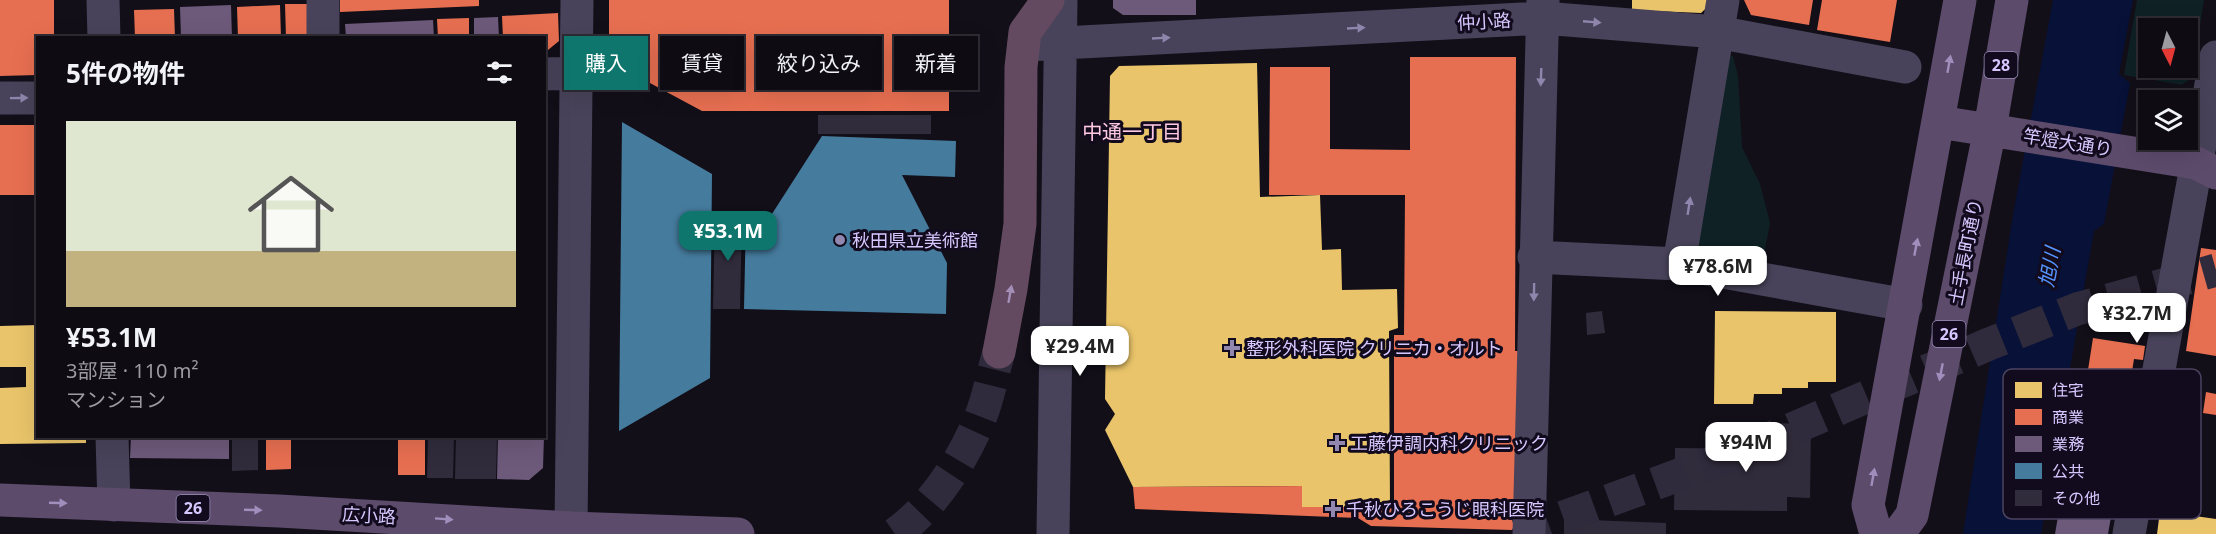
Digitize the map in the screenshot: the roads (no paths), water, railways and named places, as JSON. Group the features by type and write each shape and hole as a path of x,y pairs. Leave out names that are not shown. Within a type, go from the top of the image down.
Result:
{"highway":[{"path":"999,352 1020,224 1025,32 1048,0"}],"main road":[{"path":"1876,534 1868,505 1960,0"},
{"name":"土手長町通り","path":"1898,534 1912,514 1990,129 2012,0"},
{"name":"竿燈大通り","path":"1939,122 2209,166"},
{"name":"広小路","path":"0,500 738,534"}],"street":[{"path":"103,0 104,36"},
{"path":"323,0 323,36"},
{"path":"577,0 577,36"},
{"path":"1053,534 1060,0"},
{"path":"1679,264 1723,0"},
{"path":"1529,534 1534,257 1543,9"},
{"name":"仲小路","path":"1024,45 1543,9 1717,32 1905,67"},
{"path":"2165,369 2209,166 2216,57"},
{"path":"546,74 564,73"},
{"path":"571,528 577,90"},
{"path":"0,98 36,98"},
{"path":"1534,257 1679,264 1906,305"},
{"path":"112,438 114,505"},
{"path":"2129,534 2132,519"}],"water":[{"name":"旭川","path":"2053,0 2133,0 2119,74 2130,83 2104,224 2094,231 2070,369 2003,369 2003,519 2044,519 2041,534 1963,534 2013,215"}],"tunnel":[{"path":"1517,534 1720,460 1989,344 2077,309 2216,270"},
{"path":"895,534 921,512 933,498 963,454 981,415 999,352"}],"place":[{"name":"秋田県立美術館","path":"840,240"},
{"name":"整形外科医院 クリニカ・オルト","path":"1232,348"},
{"name":"工藤伊調内科クリニック","path":"1337,443"},
{"name":"千秋ひろこうじ眼科医院","path":"1333,509"}],"district":[{"name":"中通一丁目","path":"1132,131"}]}
